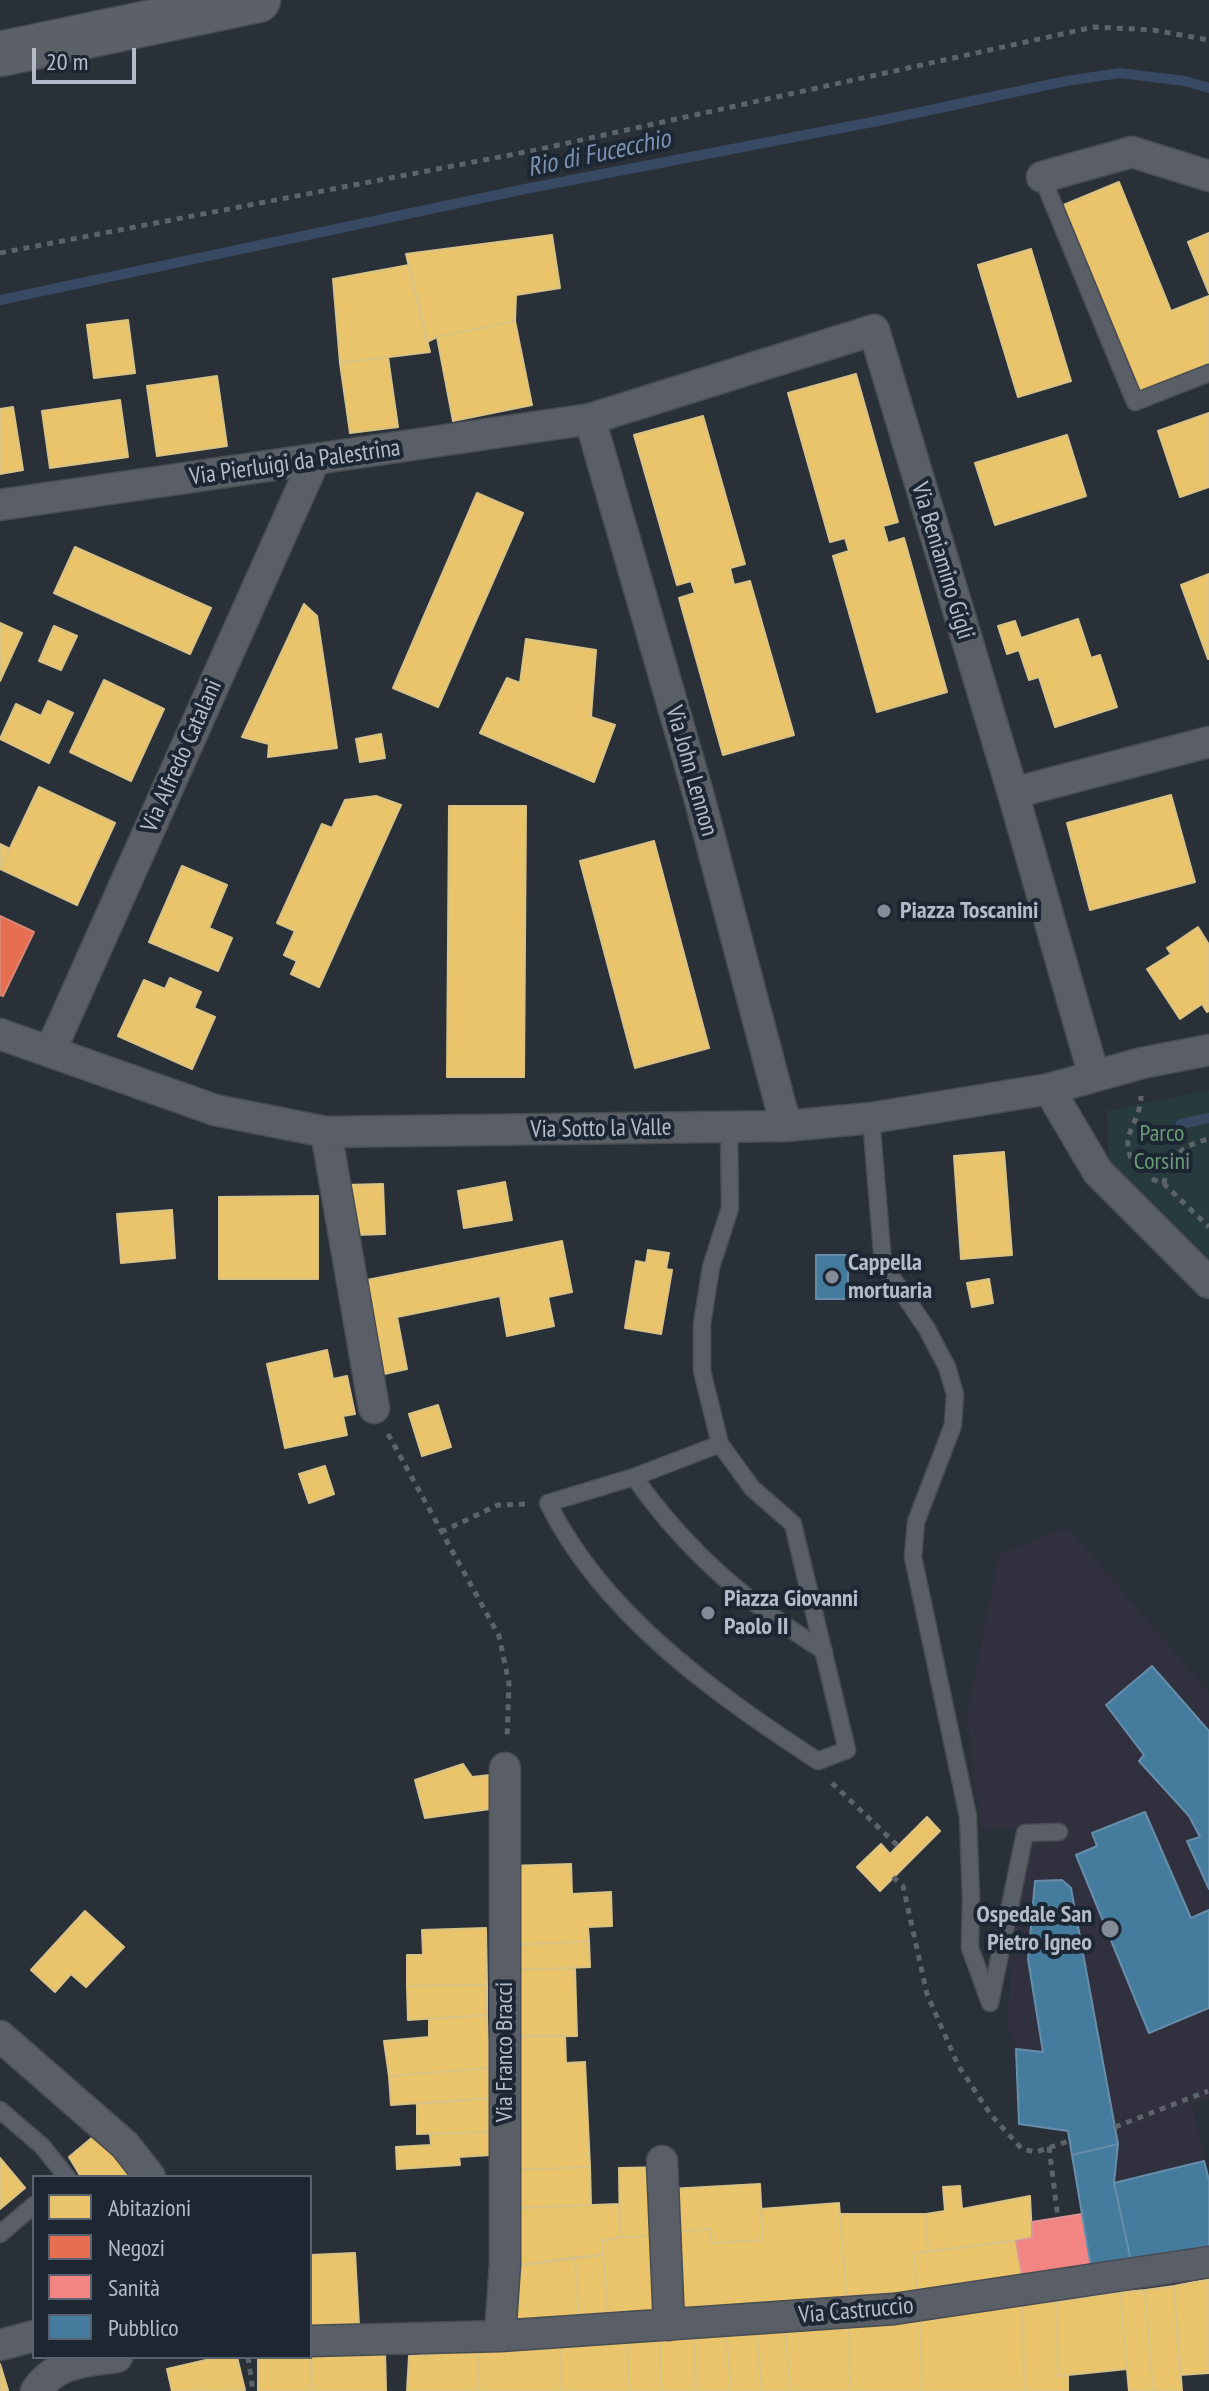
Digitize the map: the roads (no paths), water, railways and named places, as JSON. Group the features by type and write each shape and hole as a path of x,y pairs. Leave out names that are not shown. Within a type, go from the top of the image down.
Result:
{"main road":[{"path":"0,54 258,0"}],"street":[{"path":"1042,177 1132,152 1209,176"},
{"name":"Via Beniamino Gigli","path":"590,419 874,330 1094,1076"},
{"name":"Via Pierluigi da Palestrina","path":"0,505 590,419"},
{"name":"Via John Lennon","path":"590,419 698,793 786,1126"},
{"name":"Via Alfredo Catalani","path":"50,1052 314,461"},
{"path":"1013,793 1209,742"},
{"name":"Via Sotto la Valle","path":"0,1034 215,1110 326,1132 786,1126 871,1118 1049,1089 1142,1063 1209,1050"},
{"path":"1049,1089 1098,1172 1209,1283"},
{"path":"326,1132 354,1309 374,1408"},
{"name":"Via Franco Bracci","path":"500,2336 505,2264 505,1768"},
{"path":"0,2036 125,2145 148,2175"},
{"path":"662,2161 669,2325"},
{"name":"Via Castruccio","path":"312,2341 500,2336 894,2309 1209,2262"},
{"path":"0,2345 32,2337"},
{"path":"36,2391 45,2378 72,2363 102,2359"}],"lane":[{"path":"1042,177 1135,402 1209,373"},
{"path":"871,1118 883,1264 927,1329 947,1367 955,1394 953,1425 916,1522 913,1557 968,1816 970,1948 990,2003 1025,1833 1059,1832"},
{"path":"720,1444 634,1477 548,1503 563,1534 597,1578 664,1648 750,1716 818,1761 847,1750 793,1524 752,1488 720,1444 702,1371 702,1324 711,1267 730,1208 729,1127"},
{"path":"634,1477 664,1518 710,1567 770,1617 824,1651"},
{"path":"0,2110 42,2146 65,2175"},
{"path":"0,2234 32,2207"}],"waterway":[{"name":"Rio di Fucecchio","path":"0,300 525,189 888,119 1066,81 1120,73 1185,81 1209,88"},
{"path":"1181,1124 1209,1118"}],"place":[{"name":"Piazza Toscanini","path":"884,911"},
{"name":"Cappella mortuaria","path":"832,1277"},
{"name":"Piazza Giovanni Paolo II","path":"708,1613"},
{"name":"Ospedale San Pietro Igneo","path":"1110,1929"}],"park label":[{"name":"Parco Corsini","path":"1162,1148"}]}
